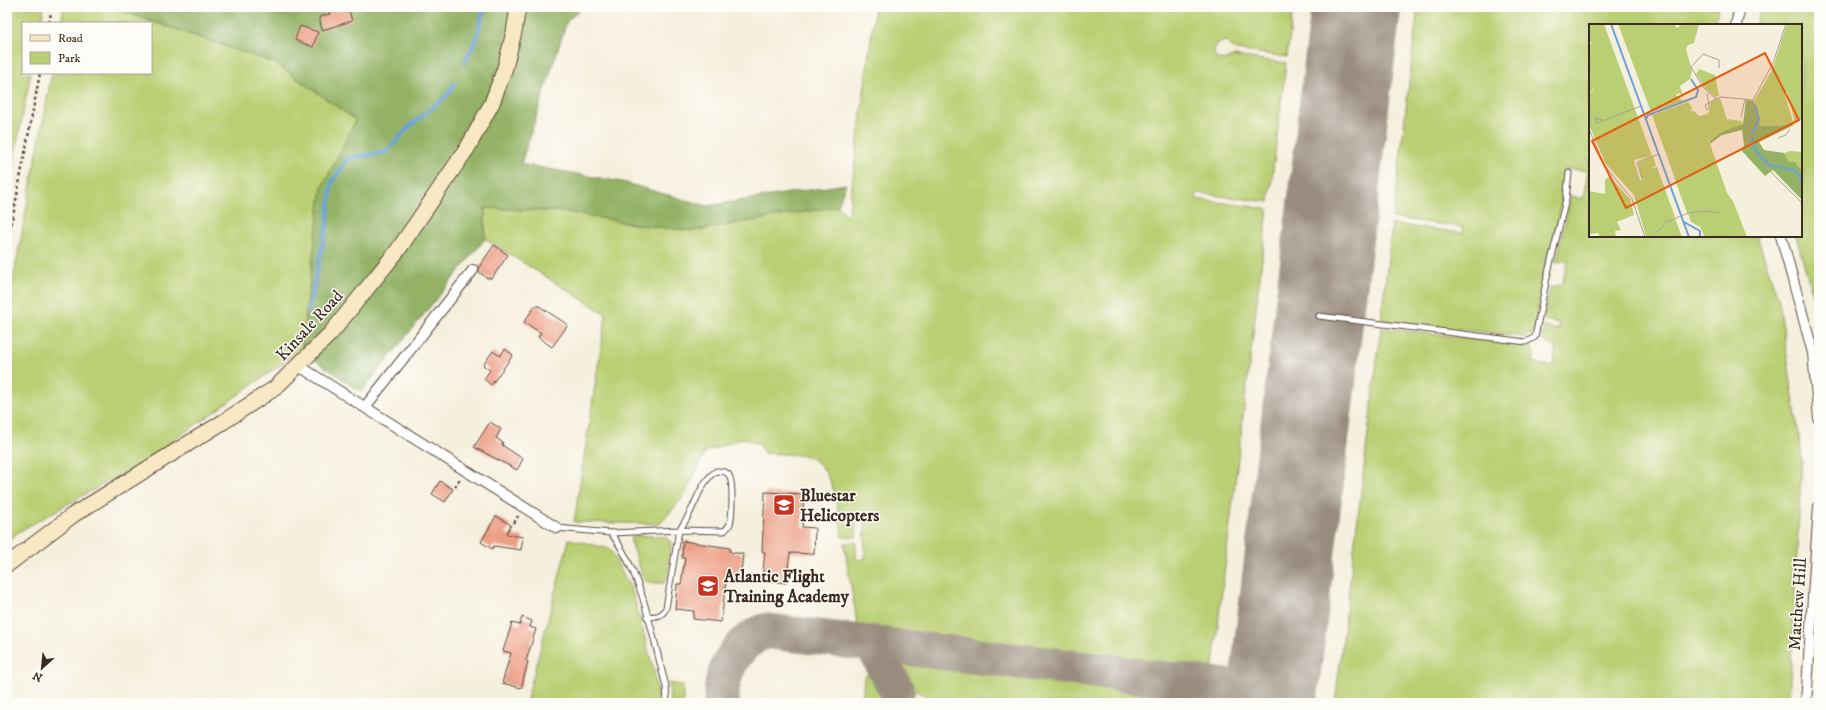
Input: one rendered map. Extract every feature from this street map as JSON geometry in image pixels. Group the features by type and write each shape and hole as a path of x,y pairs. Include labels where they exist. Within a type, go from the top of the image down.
{"main road":[{"name":"Kinsale Road","path":"7,565 73,515 275,388 331,333 398,250 468,147 492,103 505,68 514,32 518,7"}],"street":[{"path":"1736,24 1740,7"},
{"path":"1781,237 1813,353 1819,418"},
{"path":"365,407 473,270"},
{"path":"299,366 556,528"},
{"name":"Matthew Hill","path":"1806,703 1819,506"}],"lane":[{"path":"1319,316 1526,342 1535,337 1547,277 1566,199 1569,173"},
{"path":"556,528 611,533 679,530 724,531 730,522 732,481 728,474 716,471 704,483 687,521 679,530 664,613 660,616 647,617"},
{"path":"611,533 626,556 639,587 666,686 667,703"}],"path":[{"path":"49,22 52,7"},
{"path":"7,248 40,74"}],"green space":[{"path":"7,7 44,7 41,22 22,22 22,74 31,74 7,192"},
{"path":"64,7 110,7 275,63 356,120 322,187 301,350 145,461 18,532 7,542 7,301 9,301 52,74 152,74 152,22 61,22"},
{"path":"110,7 583,7 567,21 521,164 622,182 707,206 846,184 838,206 693,231 639,225 568,212 485,208 485,239 361,392 301,350 322,187 356,120 275,63"},
{"path":"875,7 1293,7 1287,57 1236,50 1225,41 1218,43 1214,49 1214,55 1218,59 1226,60 1234,56 1286,63 1269,202 1197,193 1196,199 1268,209 1212,674 858,629 844,543 856,542 856,560 865,559 865,519 856,519 856,537 842,537 834,492 825,471 818,463 805,456 764,453 759,444 743,438 705,452 685,495 660,524 574,522 606,314 485,239 485,208 568,212 639,225 693,231 838,206 848,216"},
{"path":"1418,7 1718,7 1715,24 1589,24 1589,237 1757,237 1779,301 1802,457 1789,703 1335,703 1381,328 1525,345 1530,347 1534,354 1533,363 1553,366 1556,346 1546,344 1542,339 1544,327 1559,330 1559,323 1543,320 1550,288 1562,284 1568,261 1556,262 1571,196 1583,199 1588,171 1566,169 1563,197 1548,263 1545,262 1534,333 1524,337 1381,320 1392,224 1463,233 1463,227 1393,218"},
{"path":"1762,7 1819,7 1819,317 1796,237 1802,237 1802,24 1756,24"},
{"path":"635,535 666,537 671,542 668,577 664,583 650,583 644,580 630,539"},
{"path":"569,539 610,549 632,591 654,671 658,703 526,703"},
{"path":"895,656 1210,697 1209,703 931,703 923,694 912,690 903,689 899,684 887,659"},
{"path":"876,663 891,694 883,703 862,703 864,678"},
{"path":"669,683 683,685 683,703 670,703"}],"building":[{"path":"328,7 348,7 352,21 322,30 319,17 330,14"},
{"path":"300,26 318,32 313,47 295,40"},
{"path":"494,245 508,255 492,278 487,278 479,272 479,267"},
{"path":"535,306 539,306 568,325 552,347 538,337 541,333 524,322"},
{"path":"505,349 513,355 491,385 484,379 490,370 483,365 493,351 500,356"},
{"path":"490,422 501,429 496,438 503,443 502,445 523,459 517,470 474,447"},
{"path":"440,481 453,489 445,502 432,494"},
{"path":"765,492 804,494 802,527 815,528 814,554 790,553 786,583 762,580 765,552 762,551"},
{"path":"496,516 511,525 506,534 523,537 521,550 494,546 492,549 481,542"},
{"path":"683,541 730,548 730,552 743,554 740,583 726,581 721,622 693,619 694,611 675,609 677,584 681,584 685,558 682,558"},
{"path":"522,617 532,621 530,627 536,629 526,661 528,662 521,688 502,683 511,653 503,651 512,623 520,625"}],"waterway":[{"path":"465,62 477,37 484,7"},
{"path":"308,311 327,226 332,182 349,158 386,152 411,125 448,95 454,84"}],"taxiway":[{"path":"722,703 724,680 732,659 746,642 766,631 1240,688 1253,684 1262,678 1278,659"},
{"path":"872,643 897,691"}],"runway":[{"path":"1272,703 1356,7"}],"place":[{"name":"Bluestar Helicopters","path":"784,505"},
{"name":"Atlantic Flight Training Academy","path":"708,586"}]}
